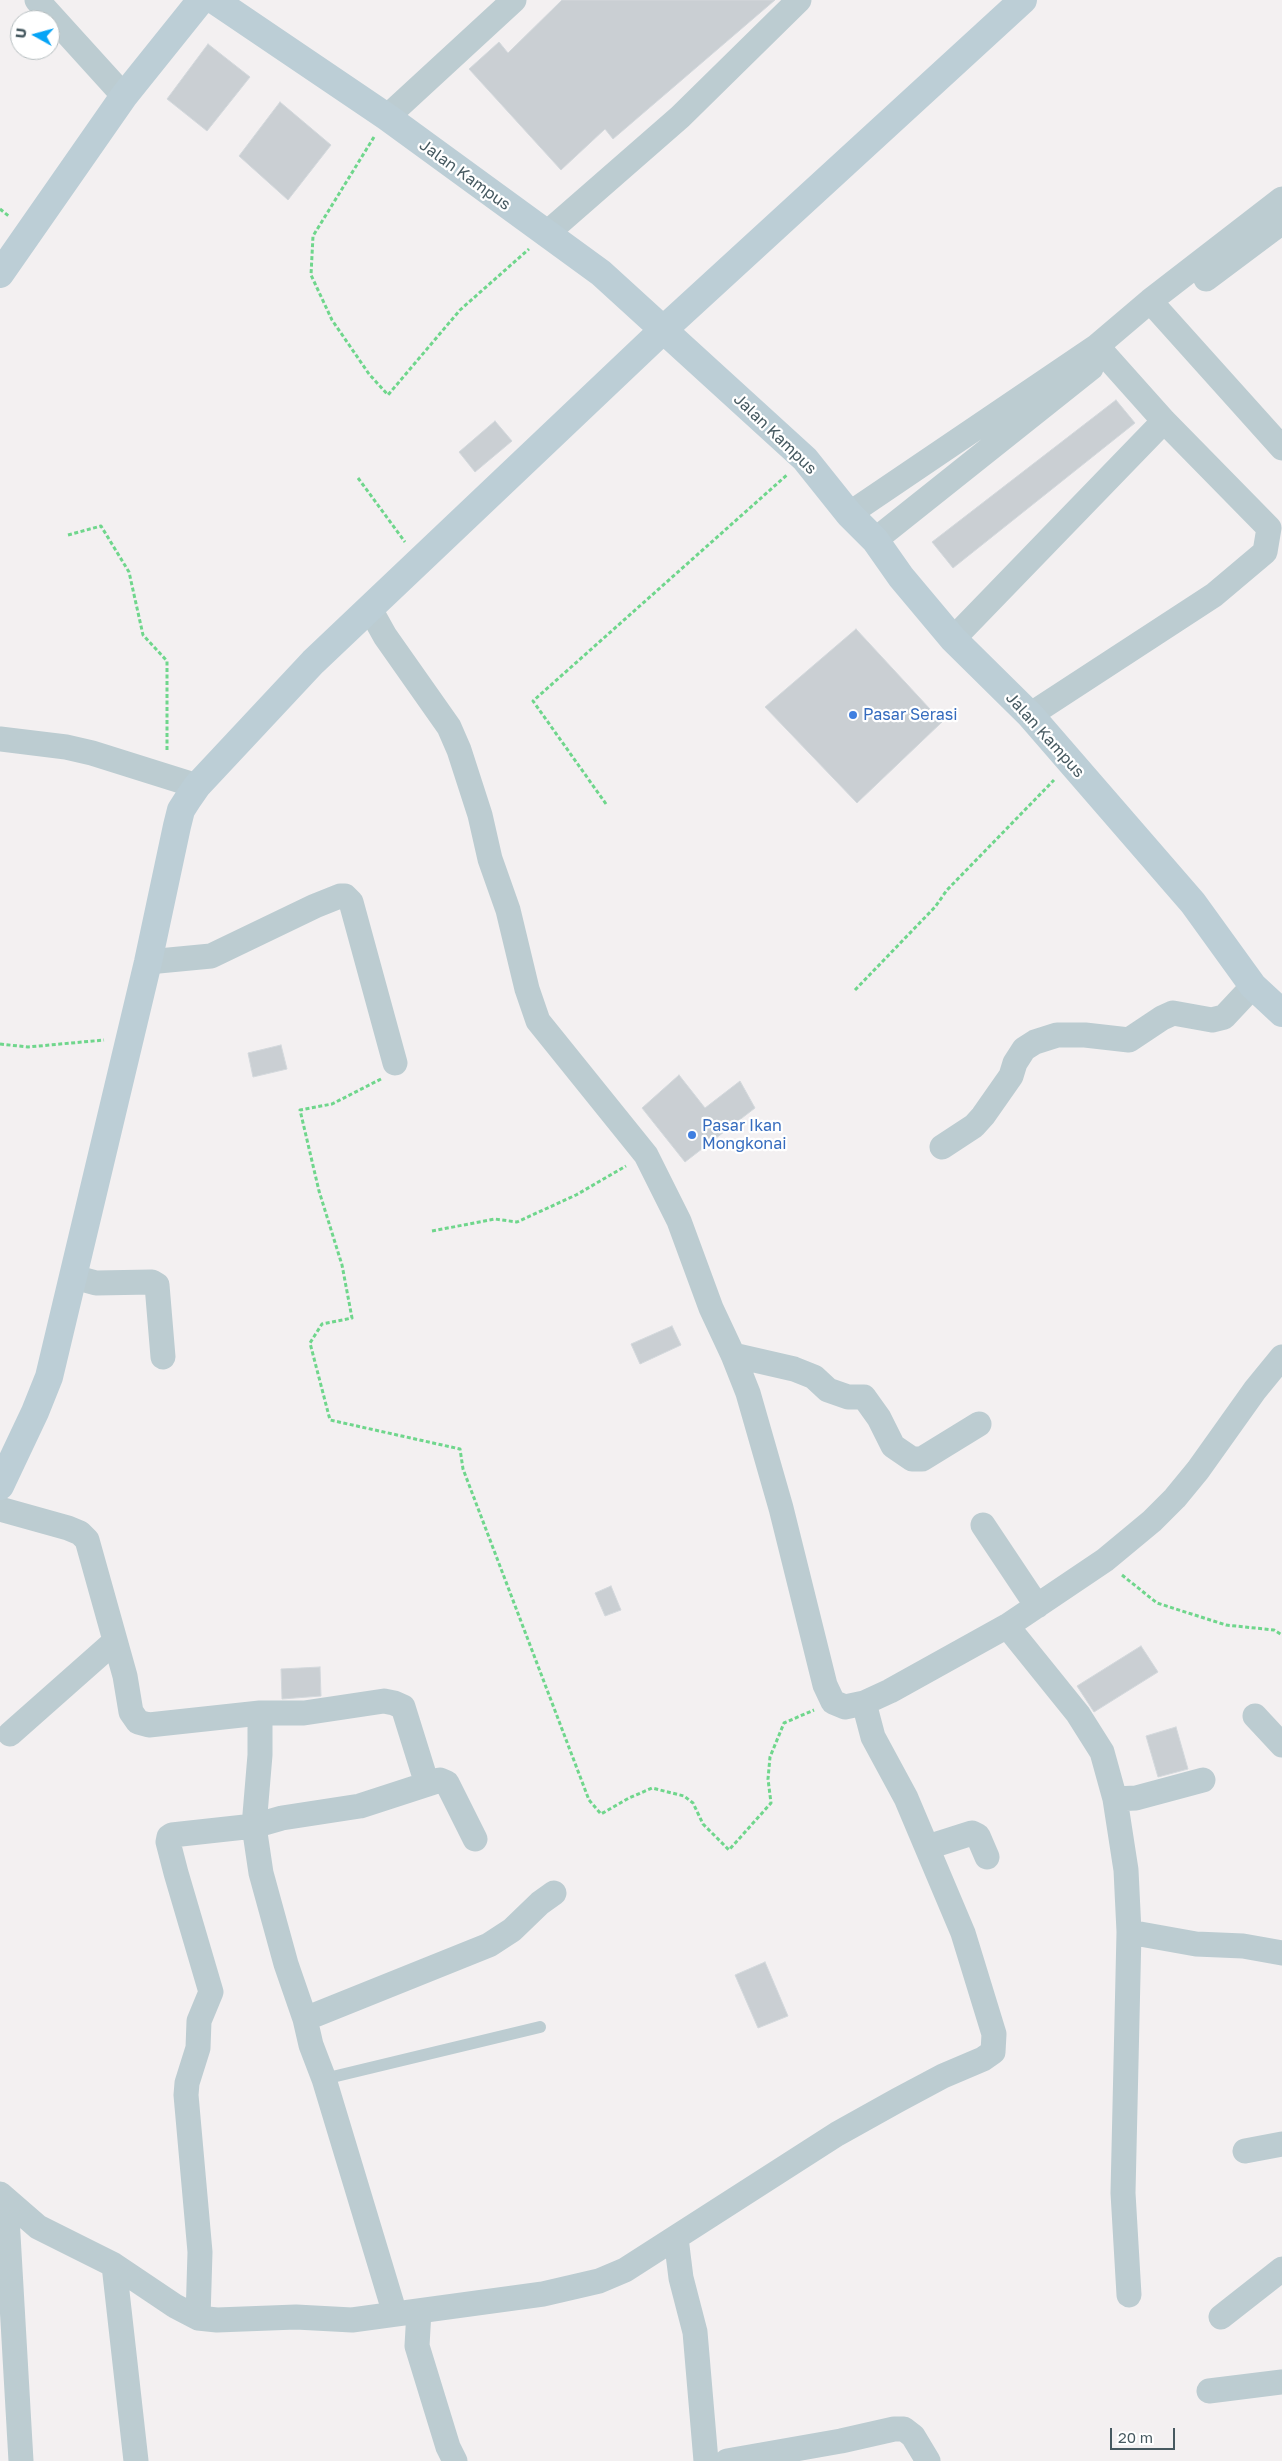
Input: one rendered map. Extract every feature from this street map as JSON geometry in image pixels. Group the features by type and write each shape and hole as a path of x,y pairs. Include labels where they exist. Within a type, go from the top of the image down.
{"street":[{"path":"37,0 124,96"},
{"path":"0,274 124,96 201,0"},
{"name":"Jalan Kampus","path":"214,0 387,117 601,274 805,459 849,514 875,540 901,577 953,639 1030,715 1070,764 1193,903 1253,986 1282,1013"},
{"path":"387,117 514,0"},
{"path":"546,234 680,117 799,0"},
{"path":"0,1486 36,1412 49,1378 128,1038 148,962 181,810 197,786 293,683 370,609 664,330 1023,0"},
{"path":"875,540 1155,308 1282,199"},
{"path":"1155,308 1282,222"},
{"path":"1155,308 1282,448"},
{"path":"1030,715 1214,595 1265,552 1269,528 1164,421 1102,350"},
{"path":"849,514 1102,350"},
{"path":"953,639 1164,421"},
{"path":"370,609 385,636 449,727 459,750 480,815 490,859 508,910 527,989 538,1021 646,1155 679,1220 712,1308 748,1393 781,1508 825,1685 833,1702 845,1707 864,1703 930,1670 1007,1626 1105,1560 1152,1521 1175,1498 1282,1357"},
{"path":"0,739 66,747 197,786"},
{"path":"148,962 211,956 315,906 340,896 345,896 351,902 395,1063"},
{"path":"942,1147 974,1126 983,1116 1011,1076 1015,1063 1024,1049 1035,1042 1056,1035 1085,1035 1129,1040 1173,1013 1212,1020 1224,1017 1253,986"},
{"path":"74,1277 96,1283 152,1282 157,1285 163,1357"},
{"path":"733,1355 794,1369 814,1377 828,1390 848,1397 864,1397 893,1446 912,1459 922,1459 979,1424"},
{"path":"0,1510 68,1528 87,1540 125,1676 131,1712 138,1722 149,1725 260,1713 304,1713 384,1701 394,1703 402,1708 427,1784"},
{"path":"983,1525 1036,1606"},
{"path":"1007,1626 1078,1714 1102,1752 1115,1799 1126,1870 1129,1932 1124,2193 1129,2295"},
{"path":"10,1734 114,1642"},
{"path":"3,2197 38,2227 114,2265 175,2306 198,2318 216,2320 296,2318 352,2320 543,2294 599,2281 625,2270 717,2210 898,2100 943,2076 983,2059 993,2052 994,2034 963,1933 906,1798 873,1737 864,1703"},
{"path":"260,1713 258,1784 254,1826 261,1873 311,2045 407,2313 448,2446 455,2461"},
{"path":"1255,1716 1282,1745"},
{"path":"198,2318 200,2252 186,2095 187,2084 198,2048 199,2021 212,1992 168,1842 172,1834 254,1826 282,1818 360,1806 440,1780 447,1783 475,1839"},
{"path":"1115,1799 1136,1798 1203,1780"},
{"path":"928,1847 972,1833 978,1836 987,1858"},
{"path":"305,2019 489,1945 512,1930 540,1902 554,1893"},
{"path":"1129,1932 1196,1944 1243,1946 1282,1953"},
{"path":"1244,2151 1282,2144"},
{"path":"3,2197 7,2324 21,2461"},
{"path":"676,2238 681,2278 695,2332 706,2461"},
{"path":"114,2265 136,2461"},
{"path":"1221,2316 1282,2269"},
{"path":"1208,2391 1282,2382"},
{"path":"727,2461 841,2441 894,2429 904,2429 913,2436 928,2461"}],"lane":[{"path":"324,2078 540,2027"}],"path":[{"path":"387,117 313,236 311,275 332,320 370,374 388,395 460,310 546,234"},
{"path":"606,804 533,701 805,459"},
{"path":"358,478 420,562"},
{"path":"68,535 102,526 129,572 143,635 166,661 167,777"},
{"path":"855,990 935,907 947,890 1070,764"},
{"path":"0,1044 28,1047 128,1038"},
{"path":"395,1063 394,1069 387,1075 332,1104 300,1110 319,1191 342,1265 352,1318 322,1324 310,1343 330,1420 460,1449 463,1469 589,1800 601,1814 628,1798 652,1788 684,1796 693,1803 704,1824 730,1850 771,1803 768,1779 770,1757 784,1723 833,1702"},
{"path":"432,1231 495,1219 517,1222 576,1195 646,1155"},
{"path":"1105,1560 1157,1603 1226,1624 1274,1630 1282,1634"}],"building":[{"path":"562,0 775,0 613,139 605,129 561,170 469,69 499,42 508,53"},
{"path":"208,44 250,77 207,131 167,99"},
{"path":"280,102 331,145 288,200 239,156"},
{"path":"1116,400 1135,423 953,568 932,542"},
{"path":"495,421 512,441 475,472 459,452"},
{"name":"Pasar Serasi","path":"856,629 942,722 857,803 765,707"},
{"path":"281,1045 287,1069 253,1077 248,1053"},
{"name":"Pasar Ikan Mongkonai","path":"679,1075 705,1108 740,1081 755,1108 685,1162 642,1108"},
{"path":"672,1326 681,1345 640,1364 631,1344"},
{"path":"611,1586 621,1610 605,1616 595,1593"},
{"path":"1141,1646 1158,1672 1094,1712 1077,1686"},
{"path":"320,1667 321,1696 282,1699 281,1669"},
{"path":"1176,1727 1188,1769 1158,1777 1146,1736"},
{"path":"765,1962 788,2016 758,2028 735,1975"}],"place":[{"name":"Pasar Serasi","path":"853,715"},
{"name":"Pasar Ikan Mongkonai","path":"692,1135"}]}
